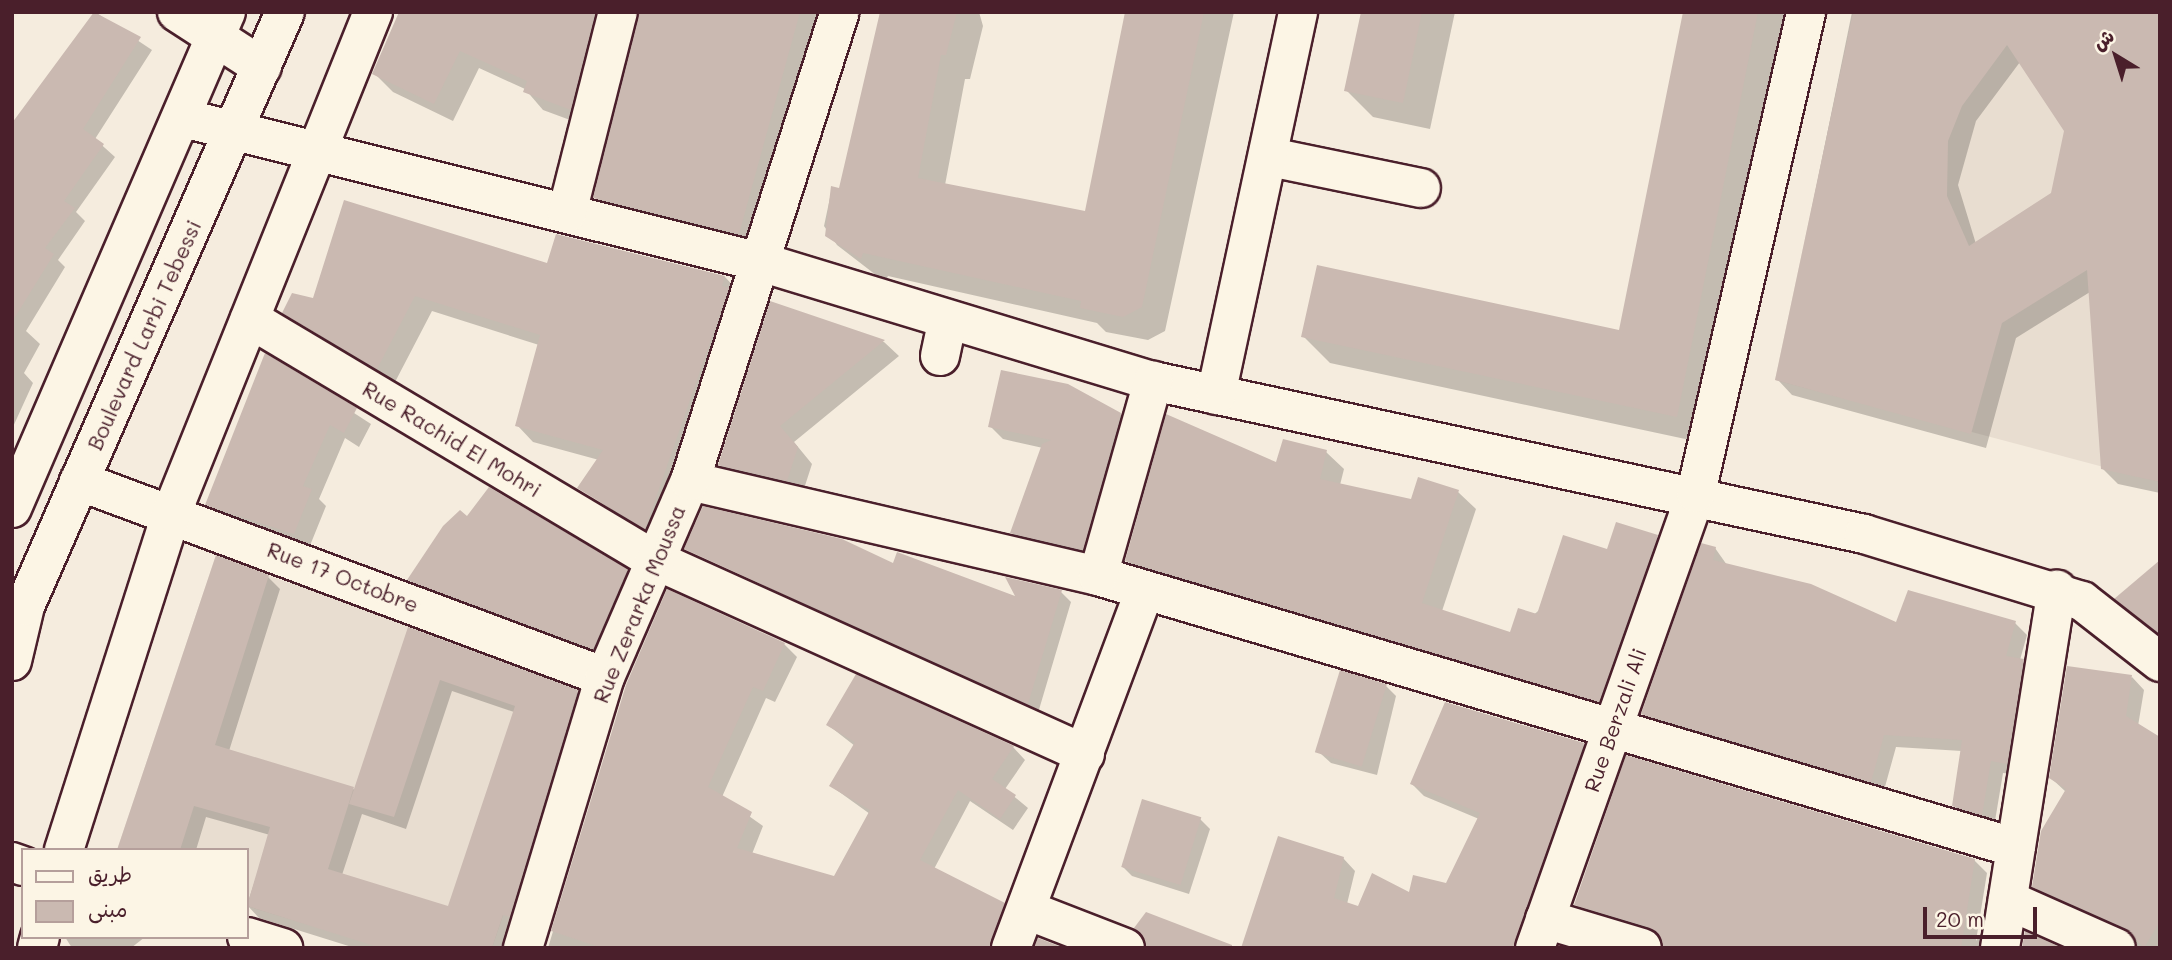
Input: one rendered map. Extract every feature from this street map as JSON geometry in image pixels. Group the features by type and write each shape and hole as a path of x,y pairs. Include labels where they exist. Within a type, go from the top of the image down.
{"street":[{"path":"177,12 221,25 262,67"},
{"name":"Boulevard Larbi Tebessi","path":"12,661 25,606 285,12"},
{"path":"65,848 172,512 315,150 373,12"},
{"path":"567,214 618,12"},
{"name":"Rue Zerarka Moussa","path":"532,945 606,677 653,559 690,481 764,263 840,12"},
{"path":"1216,395 1270,157 1298,12"},
{"name":"Rue Berzali Ali","path":"1540,933 1696,493 1806,12"},
{"path":"12,508 221,25"},
{"path":"183,118 764,263 943,339 1696,493 2057,590 2082,601 2160,663"},
{"path":"1270,157 1421,188"},
{"name":"Rue Rachid El Mohri","path":"250,318 653,559 1085,754"},
{"path":"1098,576 1153,381"},
{"name":"Rue 17 Octobre","path":"79,481 172,512 606,677"},
{"path":"690,481 1098,576 1611,732 2016,848"},
{"path":"2000,948 2057,590"},
{"path":"1011,948 1144,592"},
{"path":"2008,900 2116,948"},
{"path":"1027,910 1125,948"},
{"path":"1540,933 1642,948"},
{"path":"248,937 283,948"}],"shaded area":[{"path":"1853,12 2160,12 2160,482 1775,380"},
{"path":"215,558 582,680 492,948 309,925 248,906 248,848 118,848"}],"building":[{"path":"94,12 141,37 83,129 104,144 64,201 75,208 45,248 54,254 12,322 12,123"},
{"path":"399,12 595,12 571,110 523,92 527,81 460,51 434,104 372,74"},
{"path":"639,12 800,12 739,234 593,198"},
{"path":"880,12 957,12 946,55 941,55 918,178 1085,211 1125,12 1204,12 1142,307 1123,317 1080,308 1081,301 863,253 861,259 825,236 831,186 839,188"},
{"path":"1361,12 1422,12 1403,103 1344,91"},
{"path":"1683,12 1758,12 1677,417 1301,337 1317,265 1619,330"},
{"path":"1853,12 2160,12 2160,482 2101,469 2087,270 2002,323 1971,434 1775,380","holes":["2007,45 2064,131 2051,193 1969,246 1947,196 1948,141 1962,106"]},
{"path":"344,200 547,263 556,234 725,276 722,286 729,288 645,529 577,488 603,450 515,426 540,335 415,296 377,369 282,313 292,293 313,298"},
{"path":"770,301 885,340 780,426 798,447 787,481 718,465"},
{"path":"265,353 357,408 344,433 330,425 303,486 312,489 294,534 205,505"},
{"path":"1001,370 1068,384 1121,413 1083,550 1010,533 1042,444 1051,440 988,427"},
{"path":"1166,414 1276,462 1283,439 1327,450 1320,479 1411,499 1418,477 1459,490 1422,603 1510,632 1518,608 1537,614 1563,535 1607,549 1616,522 1658,535 1599,702 1125,561"},
{"path":"489,487 628,569 593,649 407,580 443,526 460,510 467,516"},
{"path":"703,506 842,539 893,563 897,552 1015,596 1005,577 1062,590 1028,704 684,549"},
{"path":"1701,543 1716,547 1713,560 1811,584 1896,622 1908,590 2016,621 2006,656 2024,659 2007,764 1991,761 1982,815 1952,806 1962,740 1884,735 1871,782 1641,714"},
{"path":"216,555 269,575 215,745 354,787 328,869 448,906 515,706 440,680 394,817 349,804 408,627 578,690 510,917 503,915 492,948 381,948 248,906 270,827 194,806 181,848 118,848"},
{"path":"2160,560 2160,634 2114,599"},
{"path":"667,589 785,643 763,691 753,687 708,787 752,812 737,848 834,876 870,810 829,786 855,742 826,725 856,674 1014,746 992,779 1016,795 1000,819 958,790 920,860 1005,903 990,948 602,948 551,931 626,685"},
{"path":"2067,666 2132,675 2126,716 2160,737 2160,921 2144,948 2125,928 2032,887 2041,831 2066,789 2049,778"},
{"path":"1340,670 1387,684 1362,767 1315,752"},
{"path":"1445,702 1584,743 1514,948 1241,948 1278,836 1344,857 1334,898 1358,906 1372,873 1409,892 1413,875 1446,883 1480,813 1410,784"},
{"path":"1626,755 1975,859 1961,948 1663,948 1649,927 1574,905"},
{"path":"1142,799 1201,817 1181,885 1121,867"},
{"path":"1146,912 1232,945 1232,948 1146,948 1134,928"},
{"path":"2025,931 2062,948 2022,948"},
{"path":"1038,938 1064,948 1034,948"}]}
